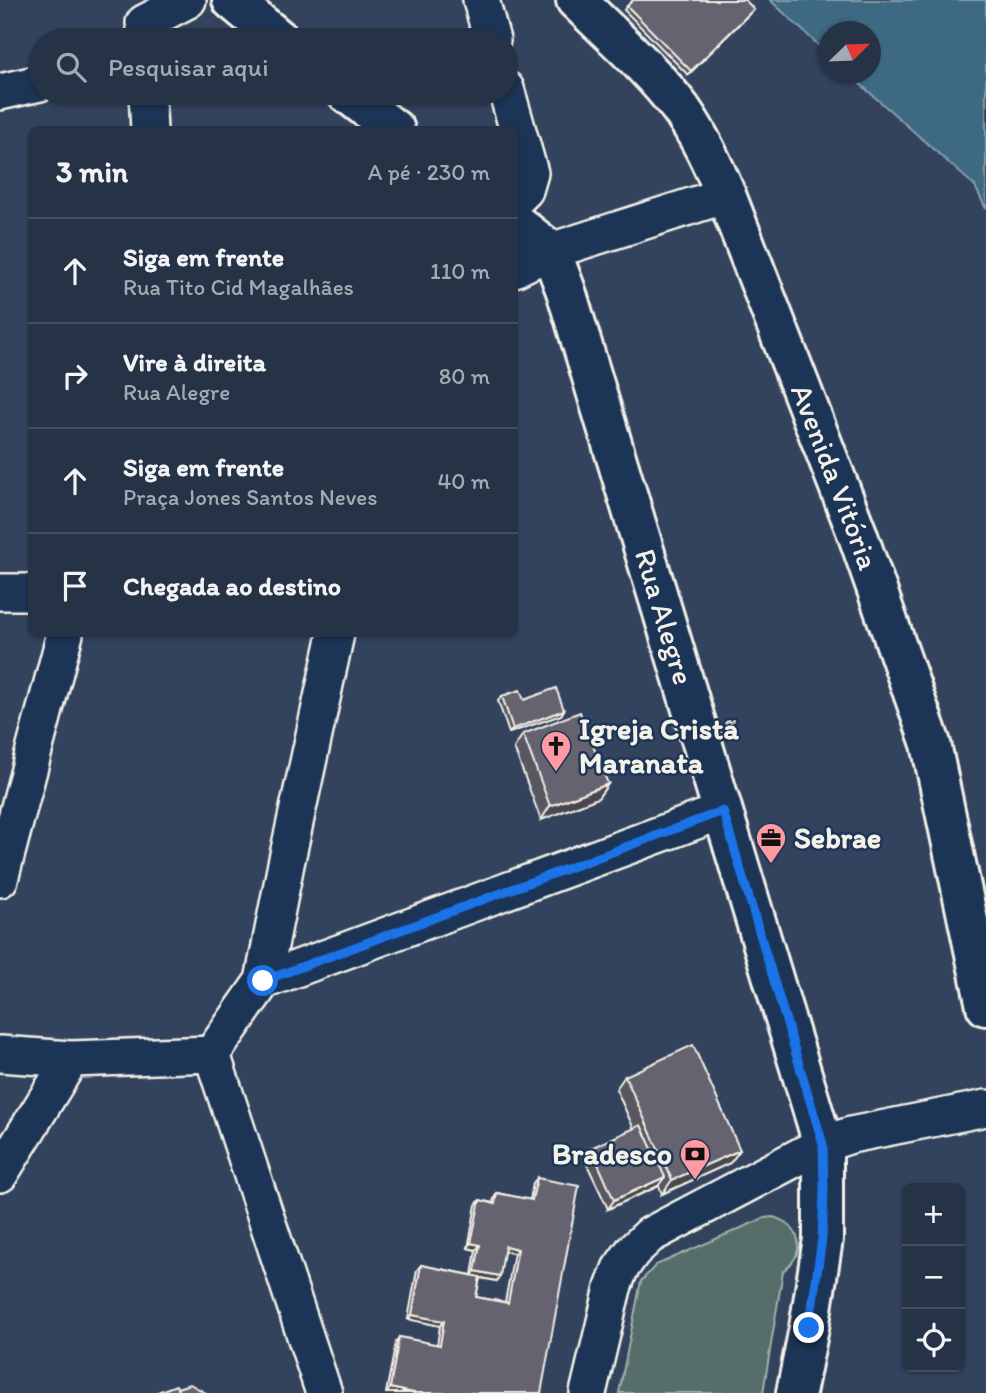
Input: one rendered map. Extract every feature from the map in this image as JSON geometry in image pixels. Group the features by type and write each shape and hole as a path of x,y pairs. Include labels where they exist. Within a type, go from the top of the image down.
{"main road":[{"path":"232,0 266,28"},
{"name":"Avenida Vitória","path":"576,0 653,75 680,109 702,143 726,195 857,533 931,744 986,1006"},
{"path":"363,105 390,126"},
{"path":"518,225 551,251"},
{"name":"Rua Alegre","path":"551,251 566,291 823,1144 822,1239 796,1393"}],"street":[{"path":"144,21 188,0"},
{"path":"481,0 489,28"},
{"path":"0,92 28,86"},
{"path":"148,105 149,126"},
{"path":"511,105 517,126"},
{"path":"518,131 530,173 525,190 518,197"},
{"path":"518,267 551,251 726,195"},
{"path":"0,592 28,592"},
{"path":"0,879 64,637"},
{"path":"212,1054 263,981 335,637"},
{"path":"263,981 723,811"},
{"path":"0,1054 71,1059 212,1054"},
{"path":"212,1054 324,1393"},
{"path":"0,1174 71,1059"},
{"path":"588,1393 620,1269 633,1251 650,1235 823,1144 850,1135 986,1108"}],"green space":[{"path":"773,1217 790,1226 798,1240 798,1248 791,1264 783,1271 763,1393 619,1393 641,1281 656,1265 764,1218"}],"water":[{"path":"770,0 986,0 986,209 975,186 860,84 881,84 881,21 818,21 818,45"}],"building":[{"path":"633,0 745,0 754,9 691,71 627,6"},
{"path":"556,688 564,710 513,729 502,696 520,690 524,700"},
{"name":"Igreja Cristã Maranata","path":"580,712 608,784 550,806 523,734"},
{"path":"693,1045 740,1150 672,1180 625,1076"},
{"path":"641,1125 665,1177 614,1200 591,1148"},
{"path":"537,1178 579,1186 541,1393 414,1393 390,1388 399,1337 440,1345 444,1321 412,1315 421,1265 480,1277 476,1297 508,1303 518,1249 505,1246 500,1276 475,1271 480,1245 471,1243 480,1200 495,1204 497,1193 532,1200"},
{"path":"190,1384 206,1393 179,1393 177,1388"},
{"path":"176,1385 179,1393 155,1393"}],"place":[{"name":"Igreja Cristã Maranata","path":"556,773"},
{"name":"Sebrae","path":"771,865"},
{"name":"Bradesco","path":"695,1181"}],"route":[{"path":"263,981 723,811 823,1144 822,1239 809,1328"}]}
